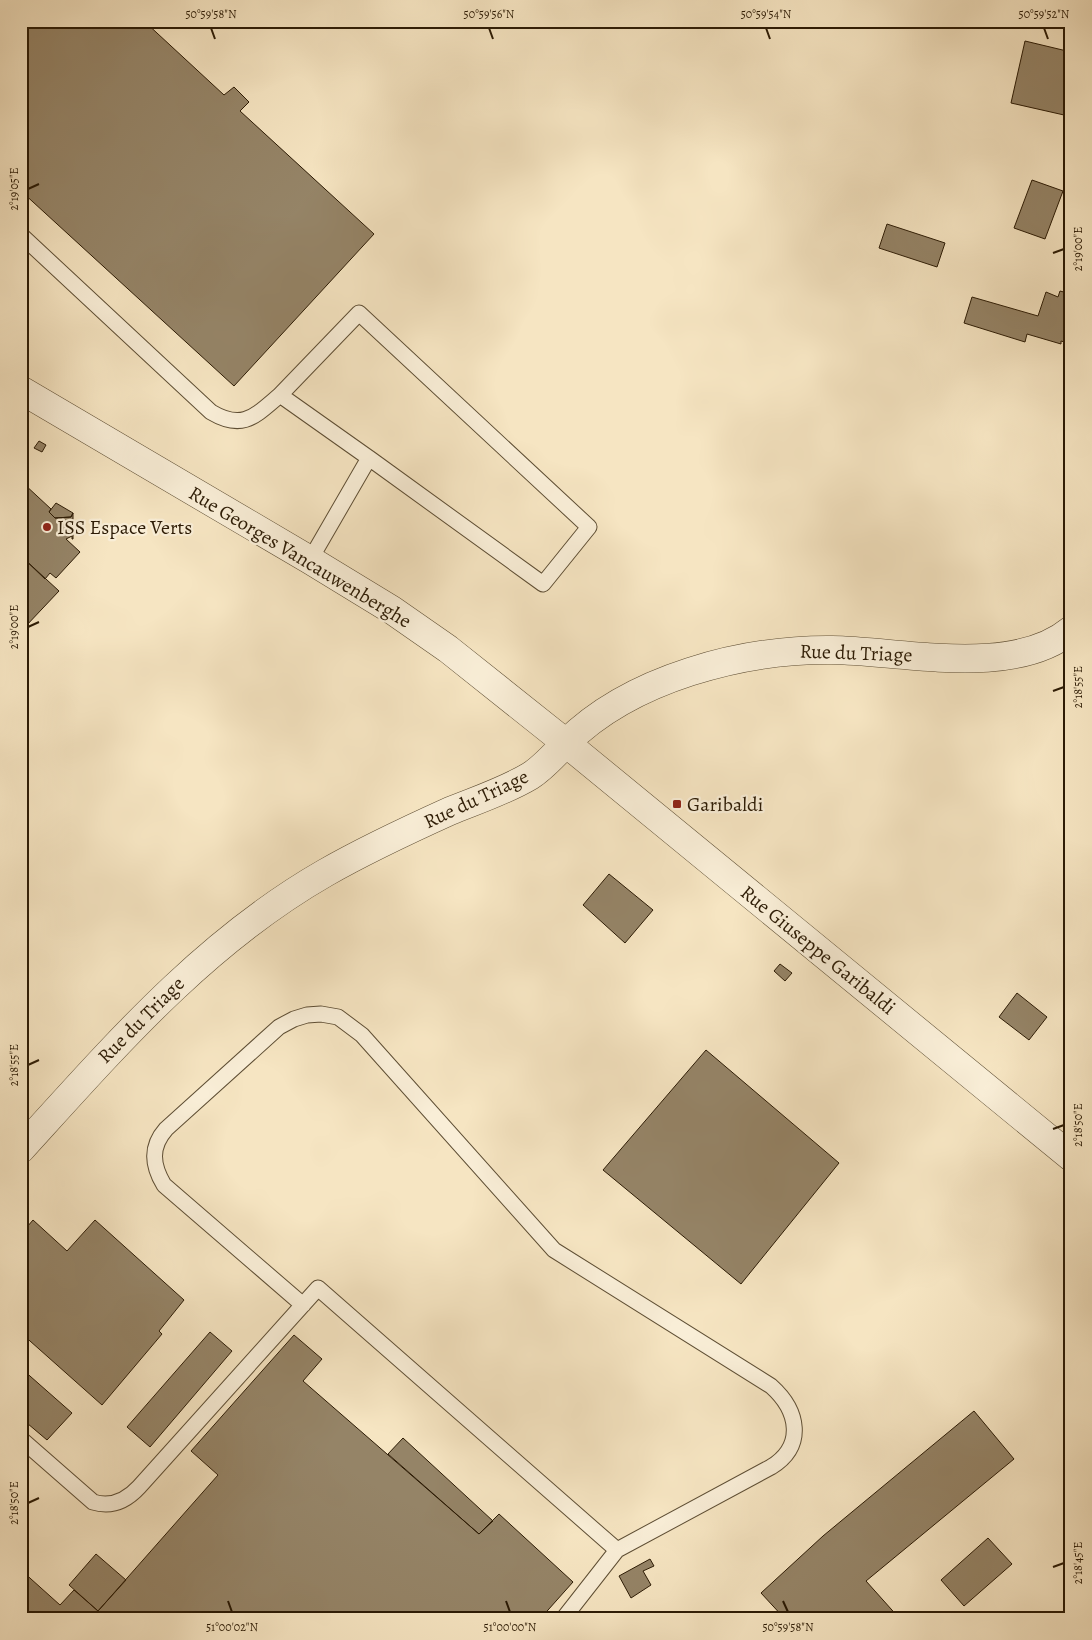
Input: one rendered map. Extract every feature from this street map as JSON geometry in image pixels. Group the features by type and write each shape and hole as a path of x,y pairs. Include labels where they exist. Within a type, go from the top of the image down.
{"street":[{"name":"Rue Georges Vancauwenberghe","path":"21,390 392,610 448,649 566,743"},
{"name":"Rue du Triage","path":"21,1150 89,1072 146,1012 212,952 256,918 300,888 350,859 399,834 532,775 592,721 644,691 704,668 750,656 795,650 832,650 999,658 1035,650 1051,644 1071,630"},
{"name":"Rue Giuseppe Garibaldi","path":"566,743 1071,1157"}],"lane":[{"path":"21,235 211,412 233,422 244,421 255,416 280,395 359,313 589,527 543,584 280,395"},
{"path":"310,560 369,458"},
{"path":"303,1305 164,1185 154,1160 154,1148 158,1138 166,1129 279,1027 307,1014 321,1014 338,1017 362,1035 554,1250 771,1386 782,1396 789,1407 794,1432 794,1443 782,1460 617,1550 563,1619"},
{"path":"21,1439 93,1502 106,1504 121,1501 140,1487 318,1288 617,1550"}],"building":[{"path":"21,21 144,21 224,95 234,87 249,102 240,111 374,234 234,386 21,191"},
{"path":"1025,41 1071,52 1071,87 1064,115 1011,103"},
{"path":"1032,180 1063,191 1045,239 1014,228"},
{"path":"887,224 945,243 937,267 879,248"},
{"path":"1060,291 1071,294 1071,344 1061,341 1061,344 1027,334 1025,342 964,323 972,297 1038,316 1046,292 1058,297"},
{"path":"39,441 46,445 42,452 34,448"},
{"name":"ISS Espace Verts","path":"23,483 51,509 49,512 55,518 71,517 73,513 73,539 72,536 66,539 80,552 56,578 50,573 45,579 21,556"},
{"path":"56,503 73,513 71,517 55,518 49,512"},
{"path":"21,556 59,591 25,627 21,623"},
{"path":"609,874 653,910 625,943 583,905"},
{"path":"780,964 792,973 785,981 774,971"},
{"path":"1017,993 1047,1017 1029,1040 999,1017"},
{"path":"706,1050 839,1163 741,1284 603,1170"},
{"path":"33,1220 67,1251 95,1220 184,1300 159,1331 162,1334 102,1405 21,1333 21,1234"},
{"path":"210,1332 232,1351 150,1447 127,1427"},
{"path":"294,1335 322,1359 303,1381 479,1534 499,1514 573,1582 540,1619 21,1619 21,1570 60,1605 74,1590 98,1611 218,1475 191,1451"},
{"path":"22,1369 72,1413 47,1440 21,1418"},
{"path":"974,1411 1014,1459 866,1581 900,1619 785,1619 761,1593 823,1536"},
{"path":"403,1438 493,1521 479,1534 388,1454"},
{"path":"988,1538 1012,1564 964,1606 941,1580"},
{"path":"96,1554 126,1580 98,1611 69,1585"},
{"path":"650,1559 654,1566 643,1571 651,1585 631,1598 619,1576"}],"place":[{"name":"ISS Espace Verts","path":"47,527"},
{"name":"Garibaldi","path":"677,804"}]}
